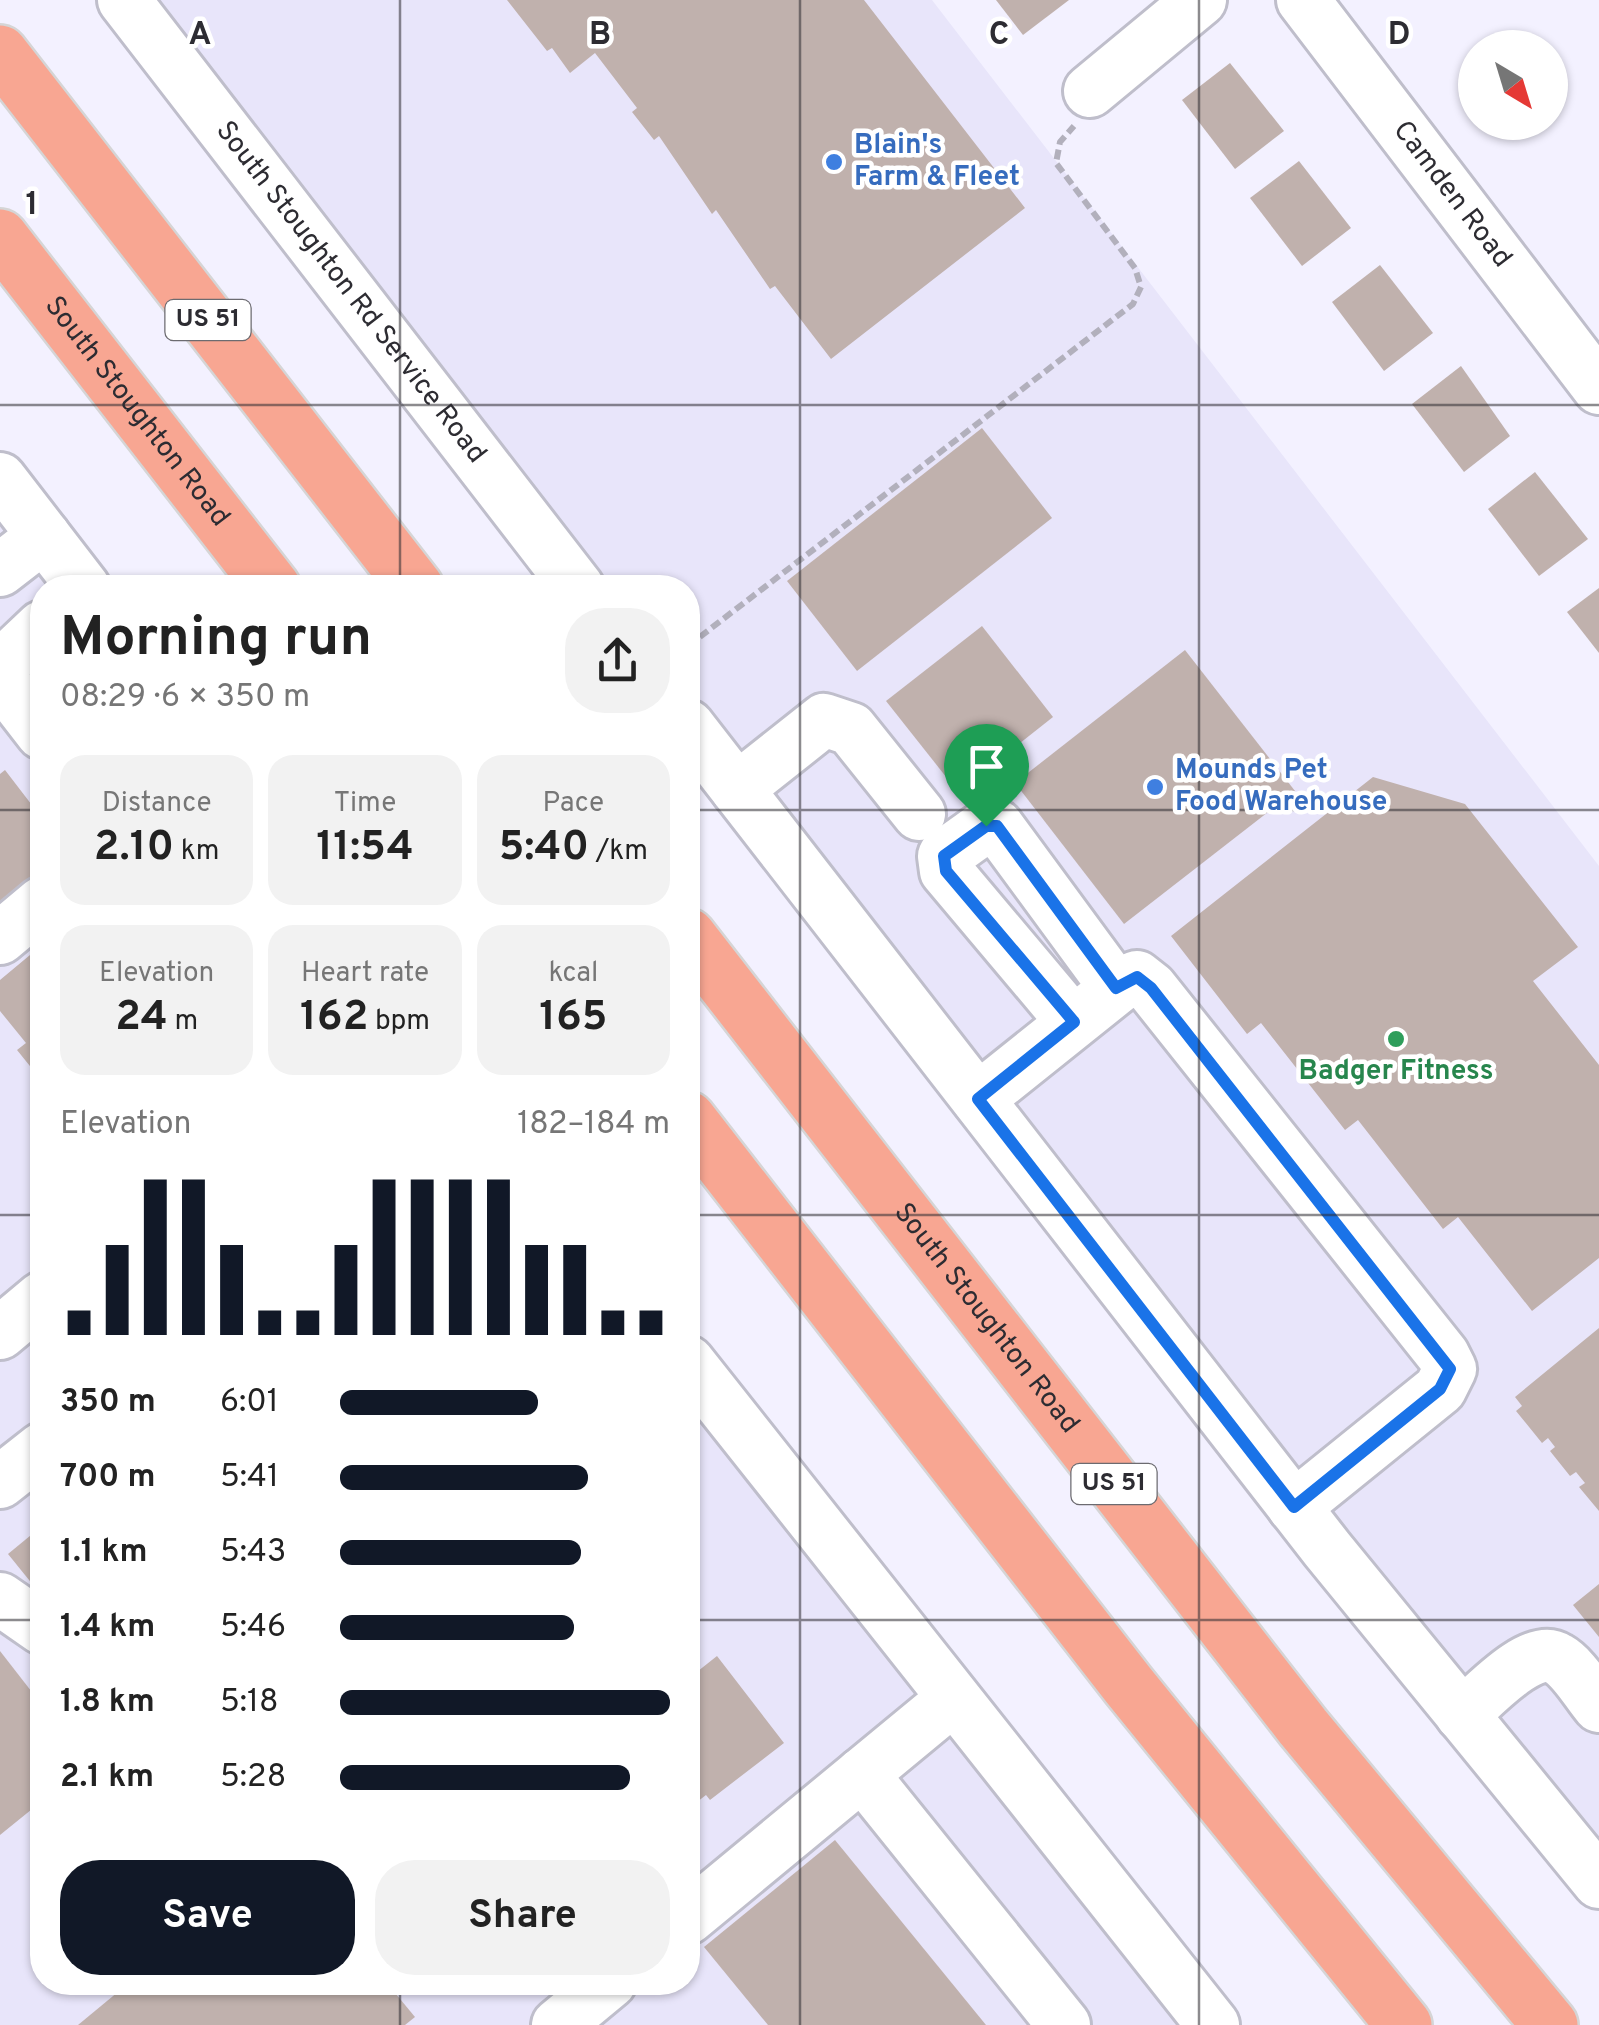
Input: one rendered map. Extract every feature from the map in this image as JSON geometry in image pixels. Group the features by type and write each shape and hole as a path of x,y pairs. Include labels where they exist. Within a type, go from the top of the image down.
{"main road":[{"name":"US 51","path":"0,53 406,575"},
{"name":"South Stoughton Road","path":"0,238 263,575"},
{"name":"South Stoughton Road","path":"700,951 1304,1727 1550,2025"},
{"path":"700,1135 1129,1686 1404,2025"}],"street":[{"name":"South Stoughton Rd Service Road","path":"124,0 568,575"},
{"path":"1090,91 1200,0"},
{"name":"Camden Road","path":"1304,0 1599,388"},
{"path":"0,479 74,575"},
{"path":"0,570 44,536"},
{"path":"0,667 30,638"},
{"path":"0,679 30,718"},
{"path":"737,788 824,720 852,730 919,814"},
{"path":"700,741 1294,1507 1599,1882"},
{"path":"1074,1022 946,871 944,856 986,826 997,826 1116,988"},
{"path":"0,938 30,913"},
{"path":"978,1099 1116,988 1137,977 1151,988 1450,1369 1440,1389 1294,1507"},
{"path":"700,1377 1213,2025"},
{"path":"0,1482 30,1458"},
{"path":"0,1599 30,1620"},
{"path":"1462,1715 1530,1658 1547,1654 1561,1660 1599,1706"},
{"path":"700,1908 953,1699"},
{"path":"862,1774 1064,2025"},
{"path":"558,2025 594,1995"}],"path":[{"path":"700,637 1133,304 1141,287 1135,268 1056,162 1060,142 1089,108 1090,91"}],"shaded area":[{"path":"153,0 932,0 1599,866 1599,1837 1332,1514 700,699 700,575 603,575"},
{"path":"0,479 75,575 30,575 30,1995 700,1995 700,1377 1213,2025 0,2025"}],"building":[{"name":"Blain's Farm & Fleet","path":"507,0 864,0 1025,208 831,359 775,286 770,289 716,210 712,214 659,136 654,140 632,112 637,108 595,53 570,73 552,48 547,51"},
{"path":"996,0 1069,0 1023,35"},
{"path":"1230,63 1284,131 1235,169 1182,100"},
{"path":"1299,161 1351,228 1302,266 1250,198"},
{"path":"1380,265 1433,333 1384,371 1332,302"},
{"path":"1461,366 1510,436 1464,472 1412,404"},
{"path":"982,428 1052,518 857,671 787,581"},
{"path":"1535,472 1588,539 1539,576 1488,509"},
{"path":"1599,588 1599,653 1567,612"},
{"path":"982,626 1053,717 958,792 886,701"},
{"name":"Mounds Pet Food Warehouse","path":"1185,650 1295,791 1124,924 1015,783"},
{"path":"5,770 30,803 30,887 0,911 0,774"},
{"path":"1373,777 1465,804 1578,947 1533,981 1599,1065 1599,1258 1532,1311 1458,1217 1443,1229 1358,1120 1345,1130 1261,1023 1247,1034 1171,936"},
{"path":"30,955 30,1066 17,1050 26,1043 0,1011 0,980"},
{"path":"1599,1328 1599,1511 1579,1487 1585,1483 1576,1472 1570,1476 1550,1451 1555,1447 1548,1438 1542,1443 1516,1411 1522,1406 1515,1397"},
{"path":"30,1536 30,1581 8,1554"},
{"path":"1599,1584 1599,1637 1573,1605"},
{"path":"0,1651 30,1690 30,1811 0,1835"},
{"path":"717,1656 784,1743 710,1800 706,1795 700,1800 700,1669"},
{"path":"835,1840 986,2025 768,2025 704,1947"},
{"path":"114,1995 397,1995 415,2017 405,2025 78,2025"}],"place":[{"name":"Blain's Farm & Fleet","path":"834,162"},
{"name":"Mounds Pet Food Warehouse","path":"1155,787"},
{"name":"Badger Fitness","path":"1396,1039"}],"route":[{"path":"986,826 997,826 1116,988 1137,977 1151,988 1443,1355 1450,1369 1440,1389 1294,1507 978,1099 1074,1022 946,871 944,856 986,826"}]}
